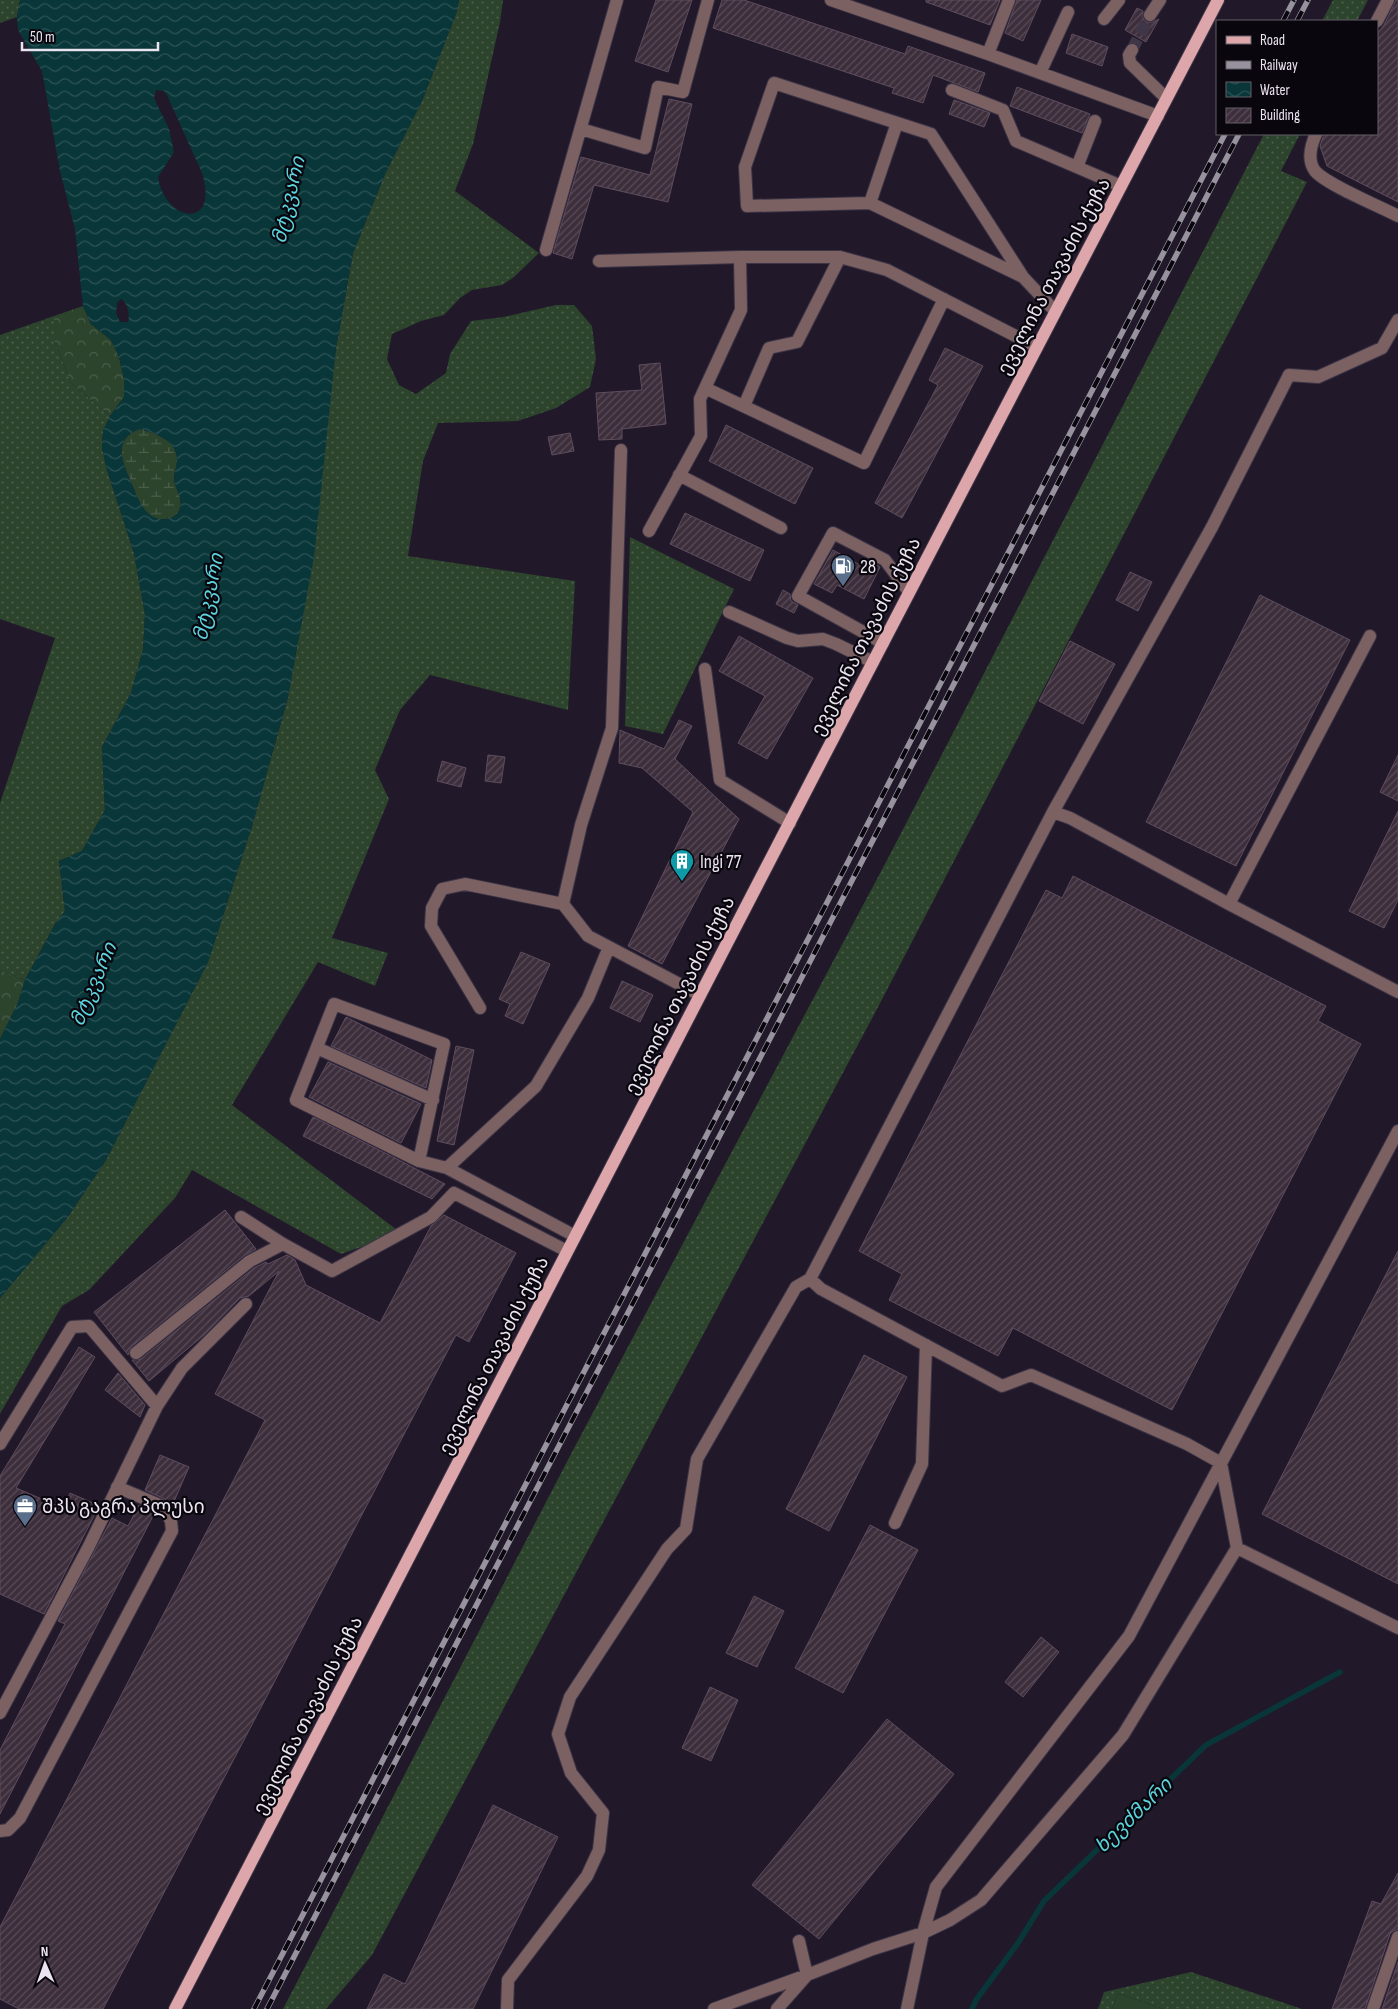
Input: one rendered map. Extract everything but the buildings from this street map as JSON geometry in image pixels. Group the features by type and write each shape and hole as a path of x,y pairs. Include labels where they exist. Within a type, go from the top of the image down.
{"main road":[{"name":"ეველინა თავაძის ქუჩა","path":"176,2009 909,592 1218,0"}],"street":[{"path":"546,250 617,0"},
{"path":"580,129 645,148 658,87 683,92 708,0"},
{"path":"831,0 988,54 1158,116"},
{"path":"988,54 1008,0"},
{"path":"1104,19 1119,0"},
{"path":"1150,15 1160,0"},
{"path":"1378,20 1388,0"},
{"path":"1040,74 1068,12"},
{"path":"1132,50 1129,55 1130,63 1166,98"},
{"path":"1022,277 870,203 747,206 745,167 774,83 931,134 1022,277 1055,311"},
{"path":"952,90 1003,110 1016,141 1121,186"},
{"path":"1077,167 1095,121"},
{"path":"870,203 897,123"},
{"path":"1316,135 1310,147 1314,170 1326,179 1398,216"},
{"path":"649,531 701,436 700,399 741,310 740,257"},
{"path":"599,261 740,257 840,257 887,270 1037,347"},
{"path":"744,406 769,348 797,342 840,257"},
{"path":"705,388 864,463 944,300"},
{"path":"507,2009 508,1980 587,1876 599,1850 603,1812 571,1773 558,1734 570,1697 667,1549 686,1529 697,1459 796,1287 810,1279 1053,812 1212,527 1289,375 1318,377 1382,348 1398,320"},
{"path":"563,904 581,825 612,728 621,450"},
{"path":"679,475 781,528"},
{"path":"883,643 798,596 834,533 885,560 909,592"},
{"path":"729,612 787,638 798,641 823,640 836,644 873,662"},
{"path":"1229,904 1370,636"},
{"path":"705,669 720,780 790,823"},
{"path":"1053,812 1070,818 1398,992"},
{"path":"480,1008 432,926 432,908 442,889 466,884 563,904 588,936 700,995"},
{"path":"447,1168 536,1086 588,998 609,947"},
{"path":"420,1161 444,1044 334,1004 296,1100 420,1161 447,1168 575,1236"},
{"path":"317,1048 433,1100"},
{"path":"907,2009 923,1933 936,1887 1129,1636 1398,1131"},
{"path":"241,1217 283,1244 332,1270 432,1217 454,1193 568,1251"},
{"path":"136,1353 250,1261 283,1244"},
{"path":"810,1279 821,1289 1002,1386 1031,1375 1187,1444 1221,1463"},
{"path":"0,1712 88,1548 157,1406 182,1368 246,1304"},
{"path":"0,1444 72,1327 89,1326 157,1406"},
{"path":"895,1523 922,1464 926,1345"},
{"path":"714,2009 873,1949 923,1933 950,1920 981,1900 1122,1735 1237,1548 1221,1463"},
{"path":"0,1831 8,1830 20,1818 172,1531 171,1521 162,1506 117,1487"},
{"path":"1237,1548 1398,1628"},
{"path":"1373,2009 1398,1937"},
{"path":"799,1941 807,1975"},
{"path":"777,2009 807,1975"}],"green space":[{"path":"0,0 20,0 17,17 0,23"},
{"path":"459,0 503,0 500,22 473,144 455,191 539,253 514,277 502,285 472,290 460,298 444,315 421,321 392,334 387,359 399,385 416,394 446,373 450,354 471,321 504,317 556,305 574,305 592,326 596,359 590,387 556,408 518,421 438,423 423,461 408,556 575,581 568,710 430,675 400,710 375,770 389,799 332,938 388,953 375,986 318,962 232,1105 401,1233 341,1254 192,1170 175,1198 89,1290 62,1306 0,1414 0,1298 67,1218 106,1160 208,962 252,826 288,697 336,348 353,253 385,174 422,101 456,14"},
{"path":"1333,0 1368,0 1358,20 1323,20"},
{"path":"1263,135 1299,135 1281,171 1307,182 877,1009 372,1955 326,2009 283,2009 572,1452 886,862"},
{"path":"83,306 91,324 111,340 119,357 124,379 124,397 110,416 71,383 54,340 54,316"},
{"path":"54,316 54,340 71,383 110,416 103,431 102,448 107,470 134,553 145,614 143,650 131,693 102,747 105,810 82,851 59,861 65,911 55,924 25,980 0,970 0,803 55,638 0,619 0,335"},
{"path":"139,429 158,435 174,448 176,453 177,463 174,479 181,504 176,515 168,519 155,518 145,511 123,463 122,447 124,440"},
{"path":"630,537 734,589 663,734 625,726"},
{"path":"0,970 25,980 18,1003 0,1039"},
{"path":"1191,1972 1302,2009 1163,2009 1118,1993 1112,2009 1098,2009 1104,1992"},
{"path":"1118,1993 1163,2009 1112,2009"}],"water":[{"name":"მტკვარი","path":"20,0 459,0 456,14 422,101 385,174 353,253 336,348 314,557 288,697 252,826 208,962 106,1160 67,1218 0,1298 0,1039 18,1003 25,980 55,924 65,911 59,861 82,851 105,810 102,747 131,693 143,650 145,614 134,553 107,470 102,448 103,431 110,416 124,397 124,379 119,357 111,340 91,324 83,306 75,229 60,171 42,71 18,30 17,17","holes":["156,90 164,91 167,95 202,173 206,191 204,204 198,211 189,214 180,211 170,204 163,192 158,177 174,152 169,129 154,98","121,299 127,306 129,313 128,322 120,322 116,313 117,303","139,429 145,430 158,435 174,448 177,460 174,479 181,504 176,515 168,519 156,518 146,511 138,499 123,463 122,455 124,440"]}],"waterway":[{"name":"ხევძმარი","path":"972,2009 976,2000 1018,1943 1044,1901 1206,1745 1340,1672"}],"tunnel":[{"path":"1132,50 1150,15"}],"railway":[{"path":"1284,20 1294,0"},
{"path":"1298,20 1308,0"},
{"path":"254,2009 1224,135"},
{"path":"267,2009 1238,135"}],"place":[{"name":"28","path":"843,587"},
{"name":"Ingi 77","path":"682,882"},
{"name":"შპს გაგრა პლუსი","path":"25,1527"}]}
